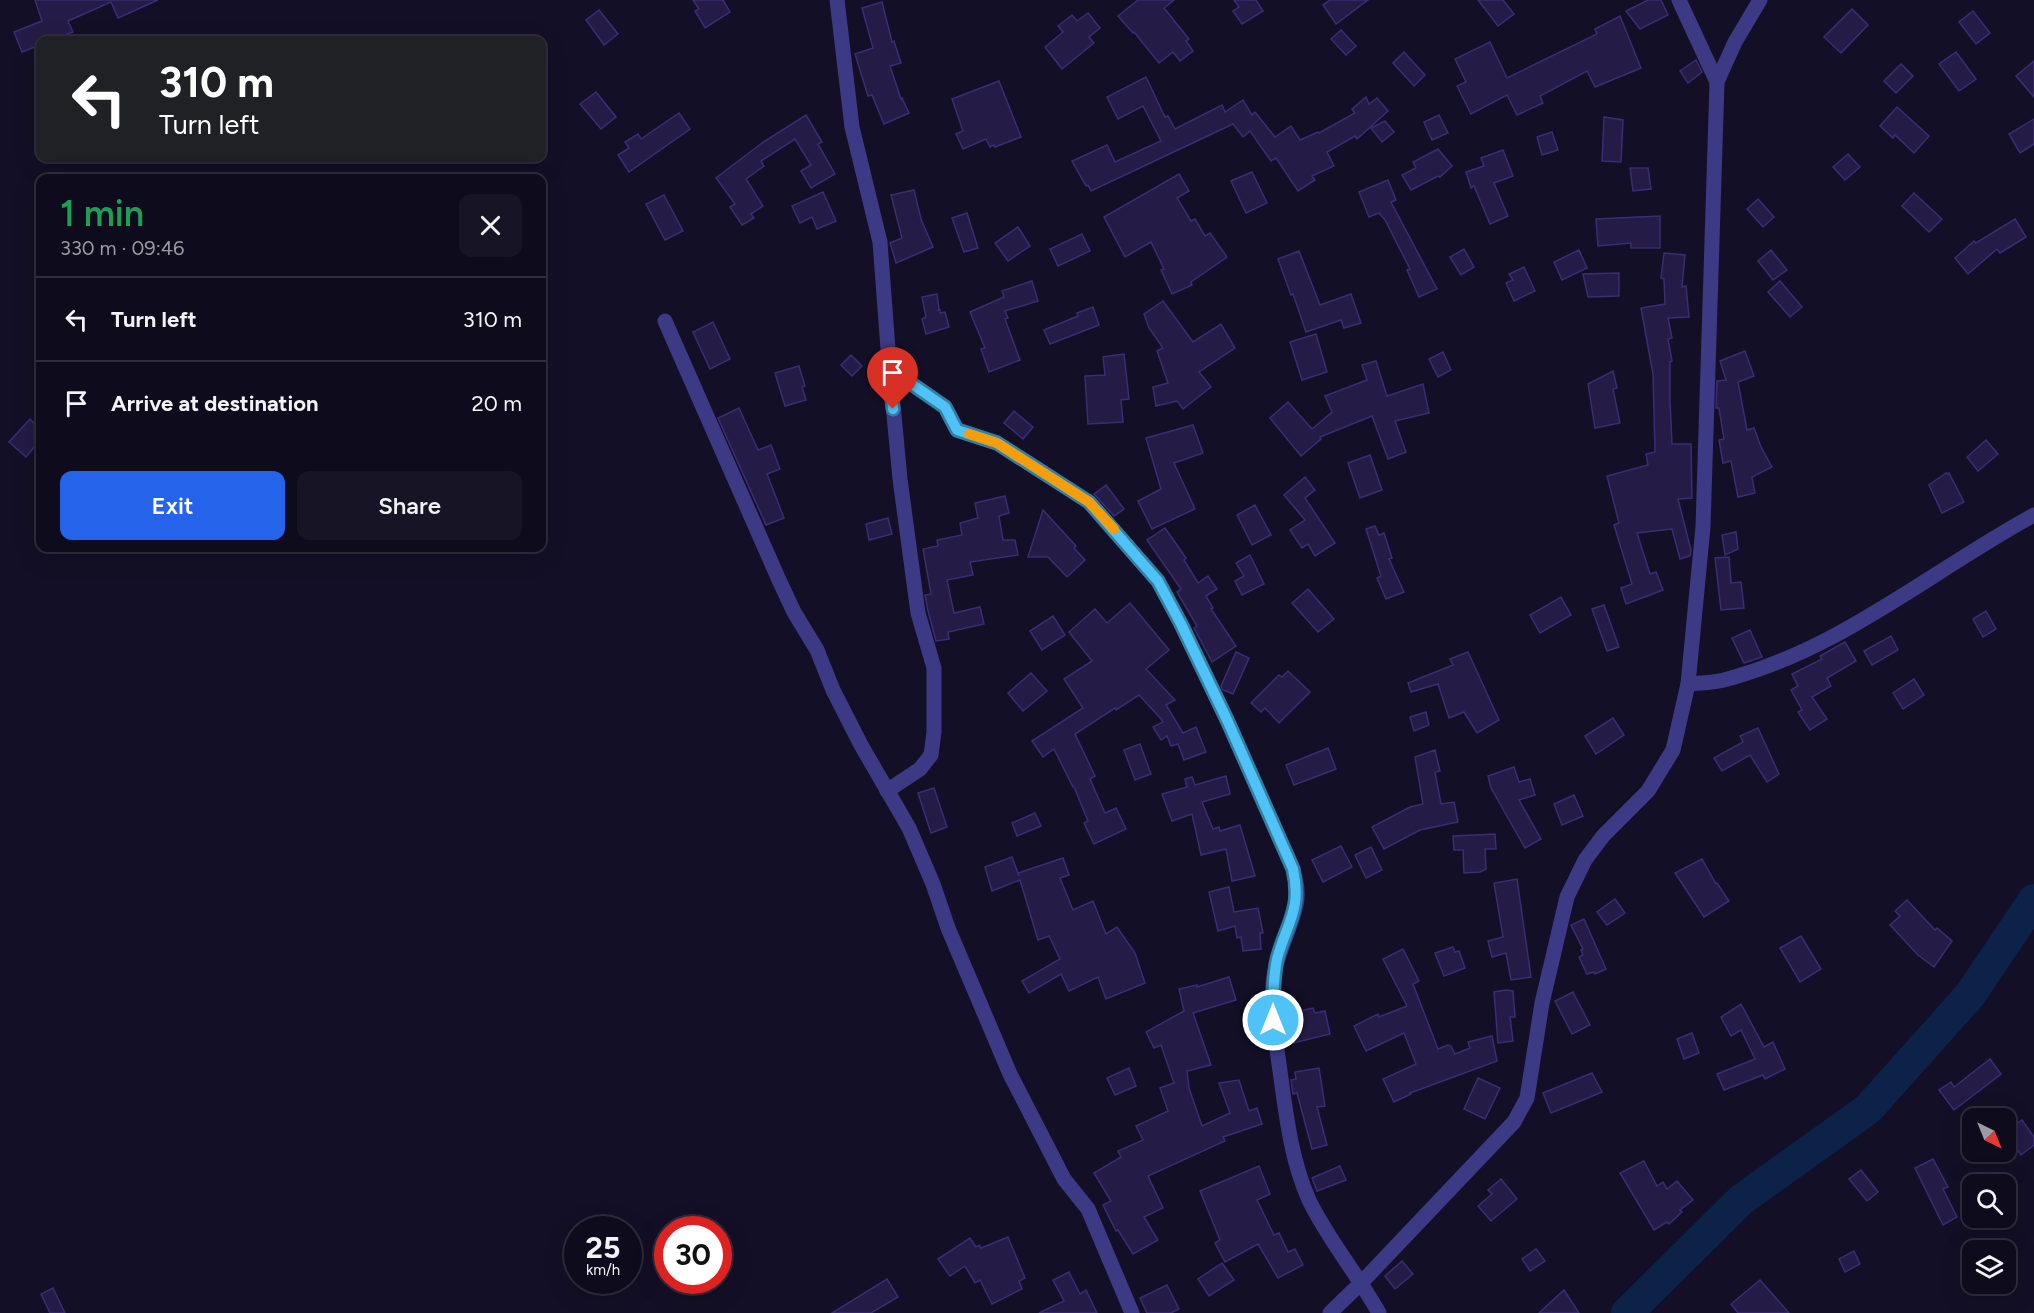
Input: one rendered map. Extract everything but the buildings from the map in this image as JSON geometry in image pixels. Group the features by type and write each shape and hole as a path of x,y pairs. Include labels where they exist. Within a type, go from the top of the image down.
{"street":[{"path":"837,0 852,127 880,242 888,362 900,479 918,613 934,668 934,732 929,759 920,769 887,791"},
{"path":"1679,0 1717,82"},
{"path":"1330,1313 1514,1122 1527,1098 1542,1003 1567,897 1585,860 1603,836 1647,791 1673,750 1688,684 1703,527 1717,82 1735,42 1760,0"},
{"path":"665,321 794,612 817,650 833,690 909,828 924,860 948,928 1010,1074 1064,1179 1088,1209 1132,1313"},
{"path":"888,362 902,371 906,380 945,407 957,430 997,443 1089,502 1158,581 1181,624 1228,722 1293,869 1297,887 1296,904 1278,957 1273,982 1273,1020 1292,1148 1310,1200 1327,1231 1380,1313"},
{"path":"1688,684 1722,680 1776,662 1857,625 1992,538 2034,515"}],"waterway":[{"path":"1627,1313 1741,1200 1868,1109 1970,995 2034,900"}],"slow traffic":[{"path":"969,434 997,443 1089,502 1114,529"}],"route":[{"path":"893,409 888,362 902,371 906,380 945,407 957,430 997,443 1089,502 1158,581 1228,722 1293,869 1297,887 1296,904 1278,957 1273,982 1273,1020"}]}
